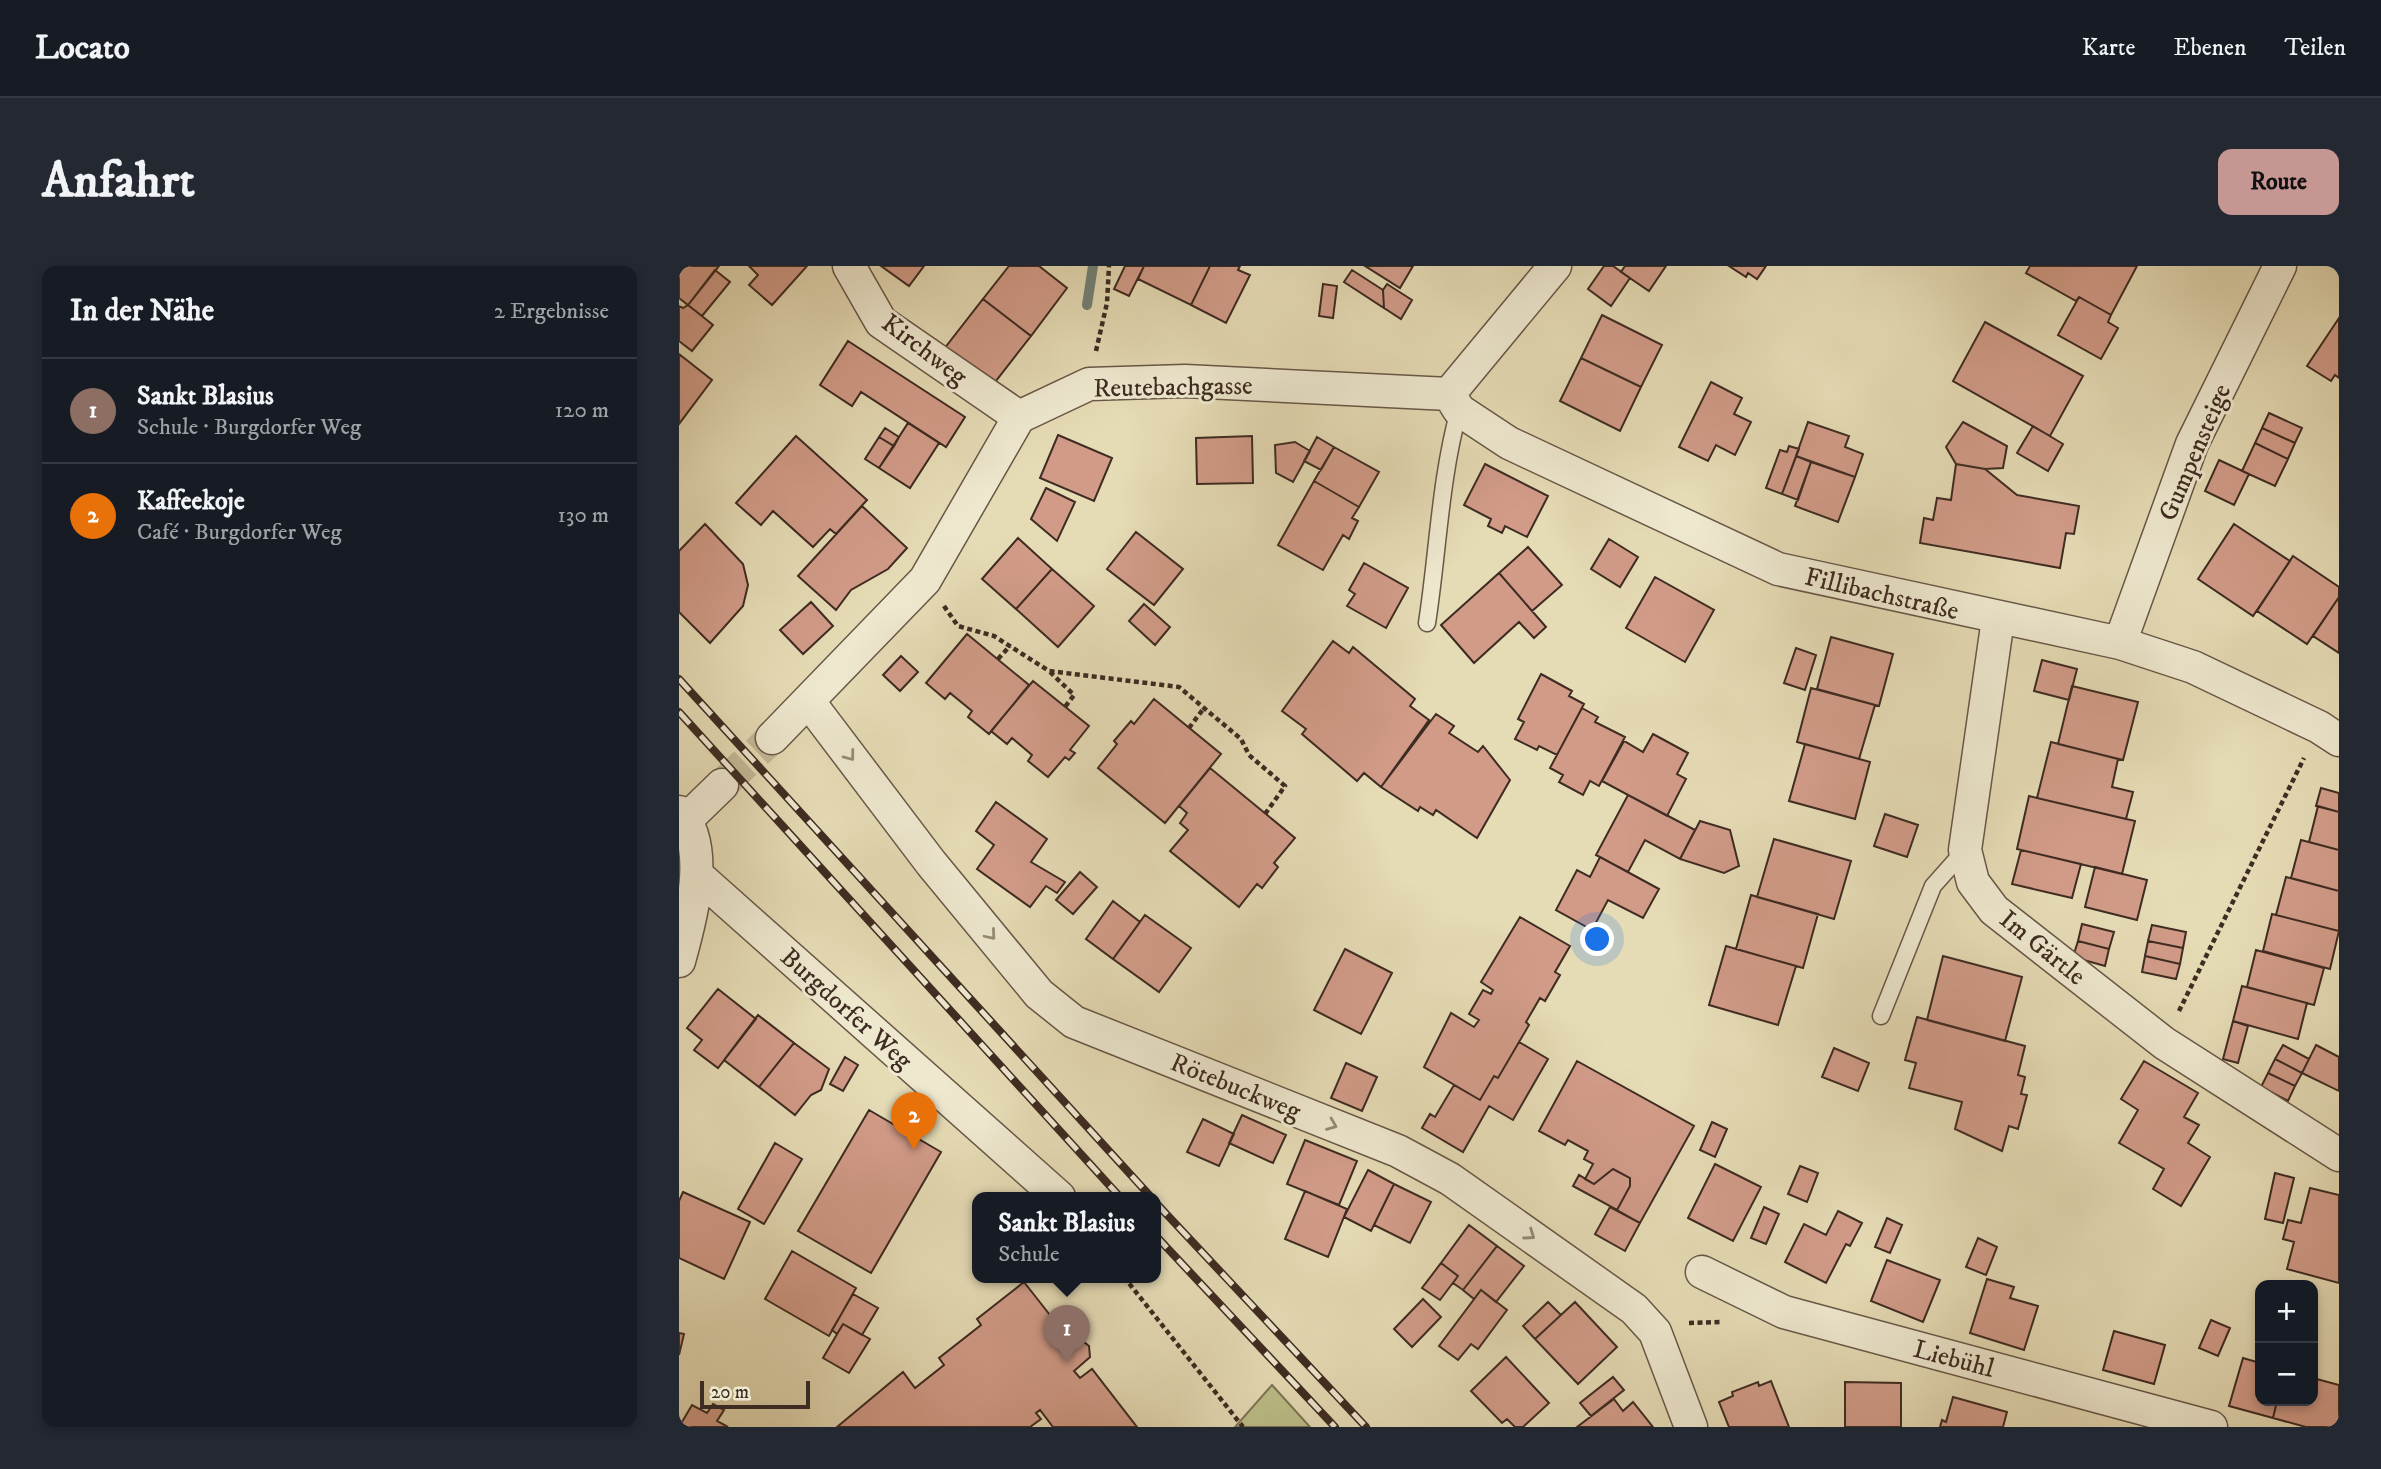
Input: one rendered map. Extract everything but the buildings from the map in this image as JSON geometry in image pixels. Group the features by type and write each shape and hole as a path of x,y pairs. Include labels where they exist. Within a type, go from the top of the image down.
{"street":[{"name":"Kirchweg","path":"849,266 881,322 1019,417"},
{"path":"1454,402 1555,266"},
{"name":"Gumpensteige","path":"2120,643 2192,444 2280,266"},
{"name":"Reutebachgasse","path":"1019,417 1089,384 1185,381 1454,402"},
{"name":"Fillibachstraße","path":"1454,402 1509,443 1778,569 1998,619 2120,643 2193,667 2329,733"},
{"path":"772,738 925,580 1019,417"},
{"name":"Im Gärtle","path":"1998,619 1965,850 1973,883 1994,910 2164,1043 2339,1155"},
{"name":"Rötebuckweg","path":"809,702 931,863 1039,994 1074,1022 1398,1151 1450,1179 1634,1309 1655,1332 1691,1427"},
{"path":"679,961 697,875 694,845 682,816 722,785"},
{"name":"Burgdorfer Weg","path":"697,875 1053,1192"},
{"name":"Liebühl","path":"1702,1272 1784,1312 2211,1427"}],"lane":[{"path":"1427,623 1439,543 1454,402"},
{"path":"1881,1016 1933,886 1965,850"}],"path":[{"path":"1089,384 1107,303 1109,266"},
{"path":"925,580 958,626 976,629 1010,646 1049,671 1074,695 1065,707"},
{"path":"998,659 1010,646"},
{"path":"1049,671 1179,687 1241,739 1249,755 1285,786 1265,814"},
{"path":"1189,728 1204,708"},
{"path":"2164,1043 2329,733"},
{"path":"1129,1283 1243,1427"}],"green space":[{"path":"1272,1385 1310,1427 1235,1427"}],"waterway":[{"path":"1087,305 1093,266"}],"tunnel":[{"path":"722,785 772,738"}],"railway":[{"path":"679,679 1146,1192"},
{"path":"679,712 1115,1192"},
{"path":"1161,1208 1366,1427"},
{"path":"1161,1241 1335,1427"}],"place":[{"name":"Kaffeekoje","path":"914,1150"},
{"name":"Sankt Blasius","path":"1067,1363"}]}
